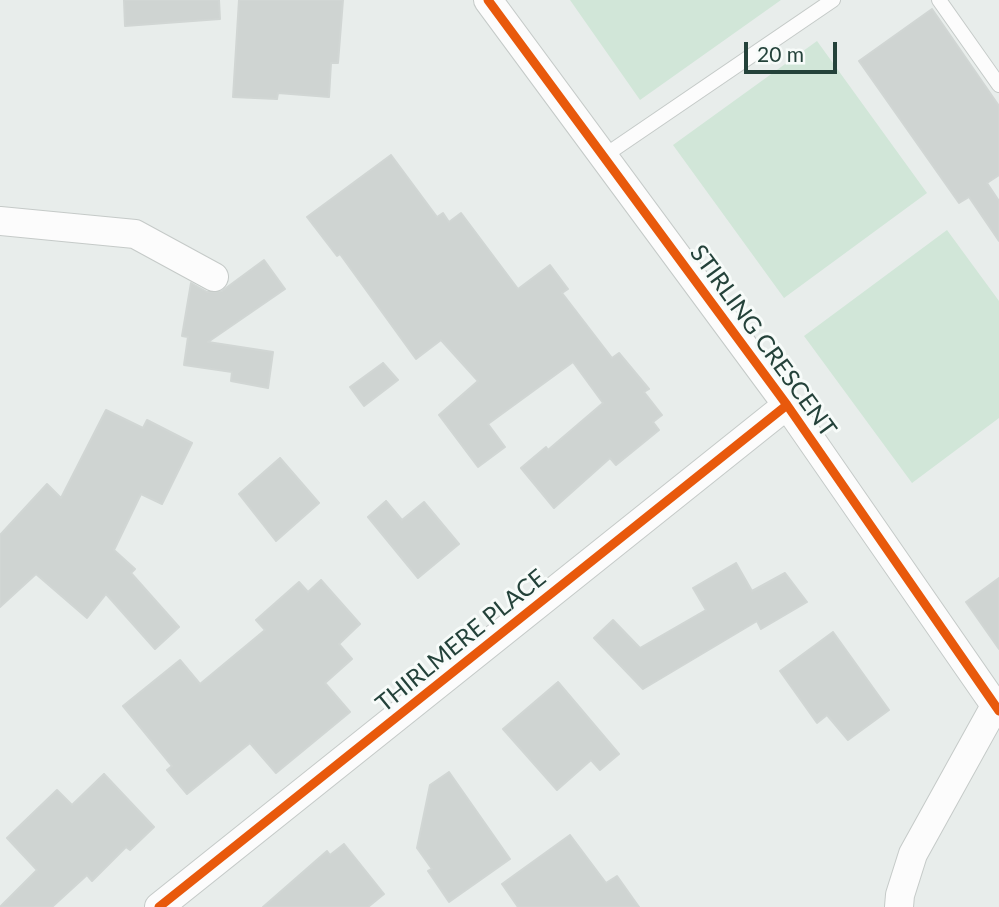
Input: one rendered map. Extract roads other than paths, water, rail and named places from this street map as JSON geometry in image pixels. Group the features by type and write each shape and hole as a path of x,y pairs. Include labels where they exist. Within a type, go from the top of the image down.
{"street":[{"name":"STIRLING CRESCENT","path":"488,0 787,405 997,709"},
{"path":"0,221 135,234 214,277"},
{"name":"THIRLMERE PLACE","path":"159,907 787,405"},
{"path":"899,907 913,854 997,709"}],"lane":[{"path":"604,156 833,0"},
{"path":"939,0 999,85"}]}
